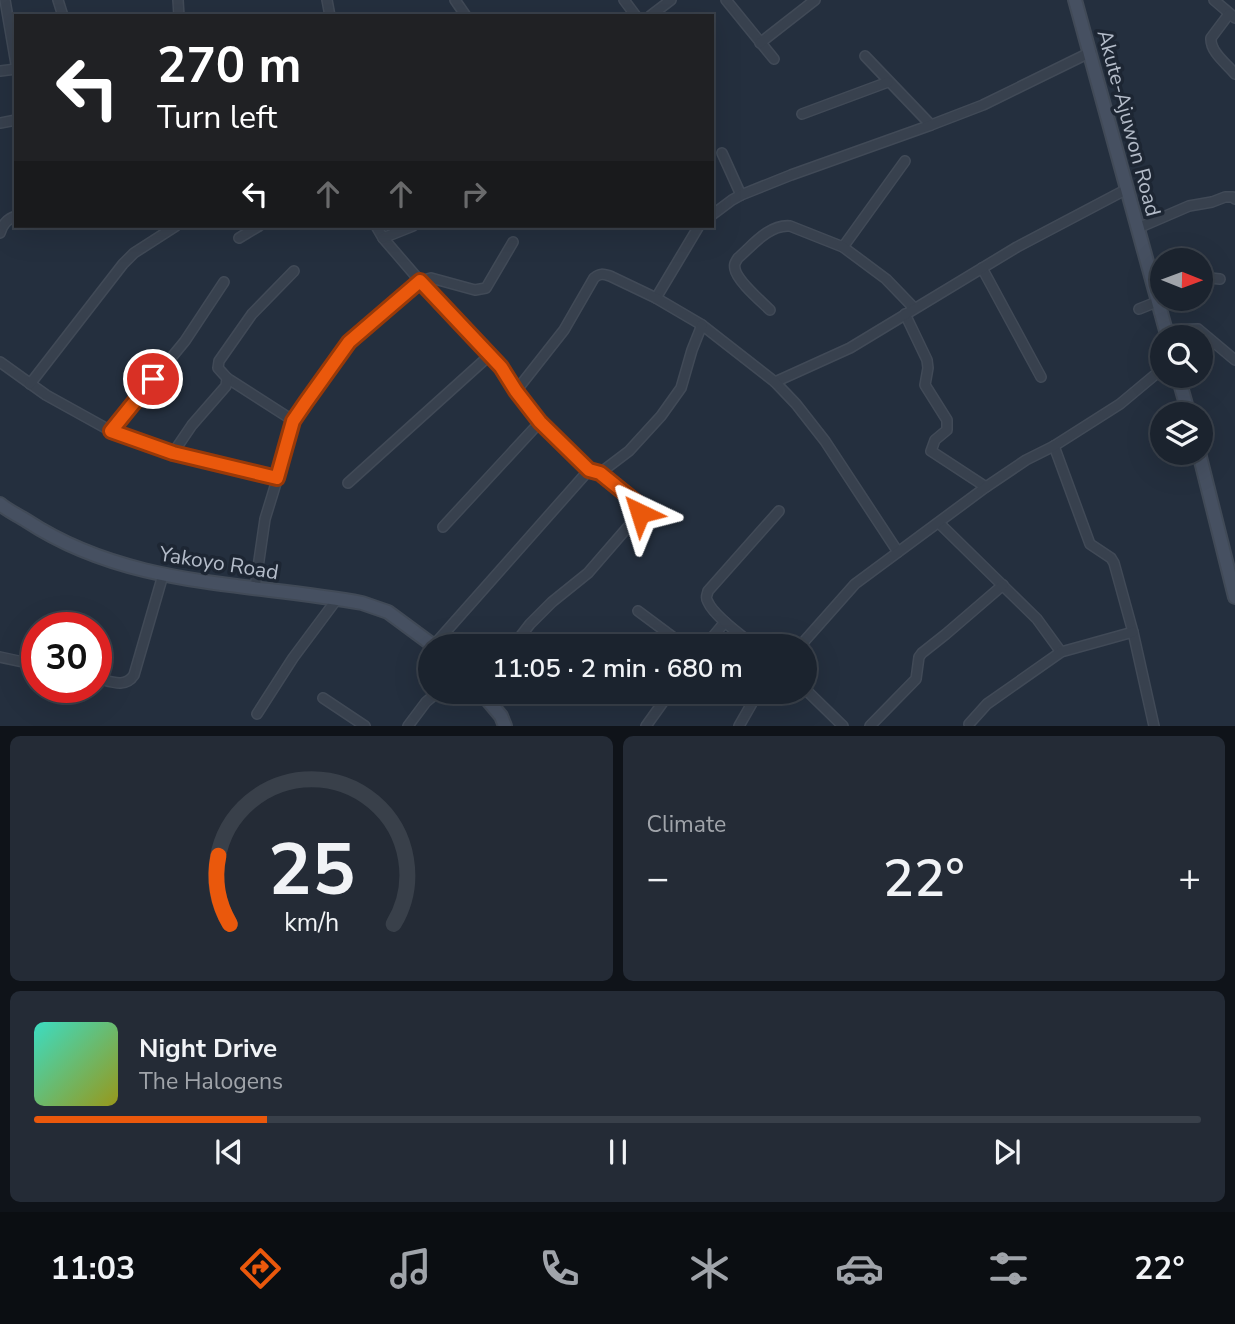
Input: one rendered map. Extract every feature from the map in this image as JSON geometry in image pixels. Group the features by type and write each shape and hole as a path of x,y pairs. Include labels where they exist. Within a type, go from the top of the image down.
{"main road":[{"name":"Akute-Ajuwon Road","path":"1075,0 1138,228 1150,261"},
{"path":"1202,465 1235,597"},
{"name":"Yakoyo Road","path":"0,504 42,531 81,551 114,563 163,575 362,603 388,612 418,634"},
{"path":"491,704 505,726"}],"street":[{"path":"5,0 14,52"},
{"path":"653,14 671,0"},
{"path":"726,0 774,59"},
{"path":"761,43 815,0"},
{"path":"1214,0 1232,16 1210,41 1235,74"},
{"path":"714,214 741,195 790,175 983,105 1091,51"},
{"path":"865,56 931,125"},
{"path":"802,114 888,82"},
{"path":"722,153 741,195"},
{"path":"843,247 905,161"},
{"path":"775,382 872,336 1017,247 1127,189"},
{"path":"1138,228 1189,206 1225,197 1235,199"},
{"path":"0,233 3,225 14,217"},
{"path":"770,310 739,278 735,264 738,258 768,232 783,225 843,247 886,279 909,311 927,360 925,385 947,420 947,430 935,440 931,451 986,487"},
{"path":"30,384 134,253 173,228"},
{"path":"239,238 256,228"},
{"path":"377,228 420,281 501,367 540,422 589,470 600,473 640,507 640,513 588,573 552,602 522,634"},
{"path":"383,238 407,228"},
{"path":"656,298 697,228"},
{"path":"255,588 265,519 293,421 349,342 420,281 431,278 470,289 486,288 513,242"},
{"path":"982,268 1041,377"},
{"path":"293,421 227,378 218,368 219,361 252,314 295,271"},
{"path":"516,391 564,331 594,278 604,274 610,276 656,298 702,325 775,382 825,441 898,552"},
{"path":"1213,278 1220,279"},
{"path":"111,431 185,341 224,282"},
{"path":"1139,309 1150,305"},
{"path":"600,473 629,451 661,415 681,387 702,325"},
{"path":"1213,342 1235,360"},
{"path":"348,484 490,355"},
{"path":"0,362 30,384 111,431 173,453 277,478"},
{"path":"173,453 192,425 226,386 227,378"},
{"path":"811,634 855,584 986,487 1120,404 1150,379"},
{"path":"443,527 540,422"},
{"path":"1054,446 1090,544 1114,562 1154,726"},
{"path":"445,634 589,470"},
{"path":"740,634 725,622 706,597 708,591 779,511"},
{"path":"939,523 1037,619 1061,652"},
{"path":"112,681 126,683 131,681 134,675 163,575"},
{"path":"870,726 916,679 922,653 1003,585"},
{"path":"257,714 293,658 337,599"},
{"path":"638,611 669,634"},
{"path":"715,634 725,622"},
{"path":"969,724 987,704 1061,652 1133,632"},
{"path":"0,657 21,662"},
{"path":"323,698 365,726"},
{"path":"817,701 843,726"},
{"path":"408,726 424,704"},
{"path":"646,726 662,704"},
{"path":"738,726 751,704"}],"route":[{"path":"153,379 111,431 173,453 277,478 293,421 349,342 420,281 501,367 540,422 589,470 600,473 637,503 640,513"}]}
